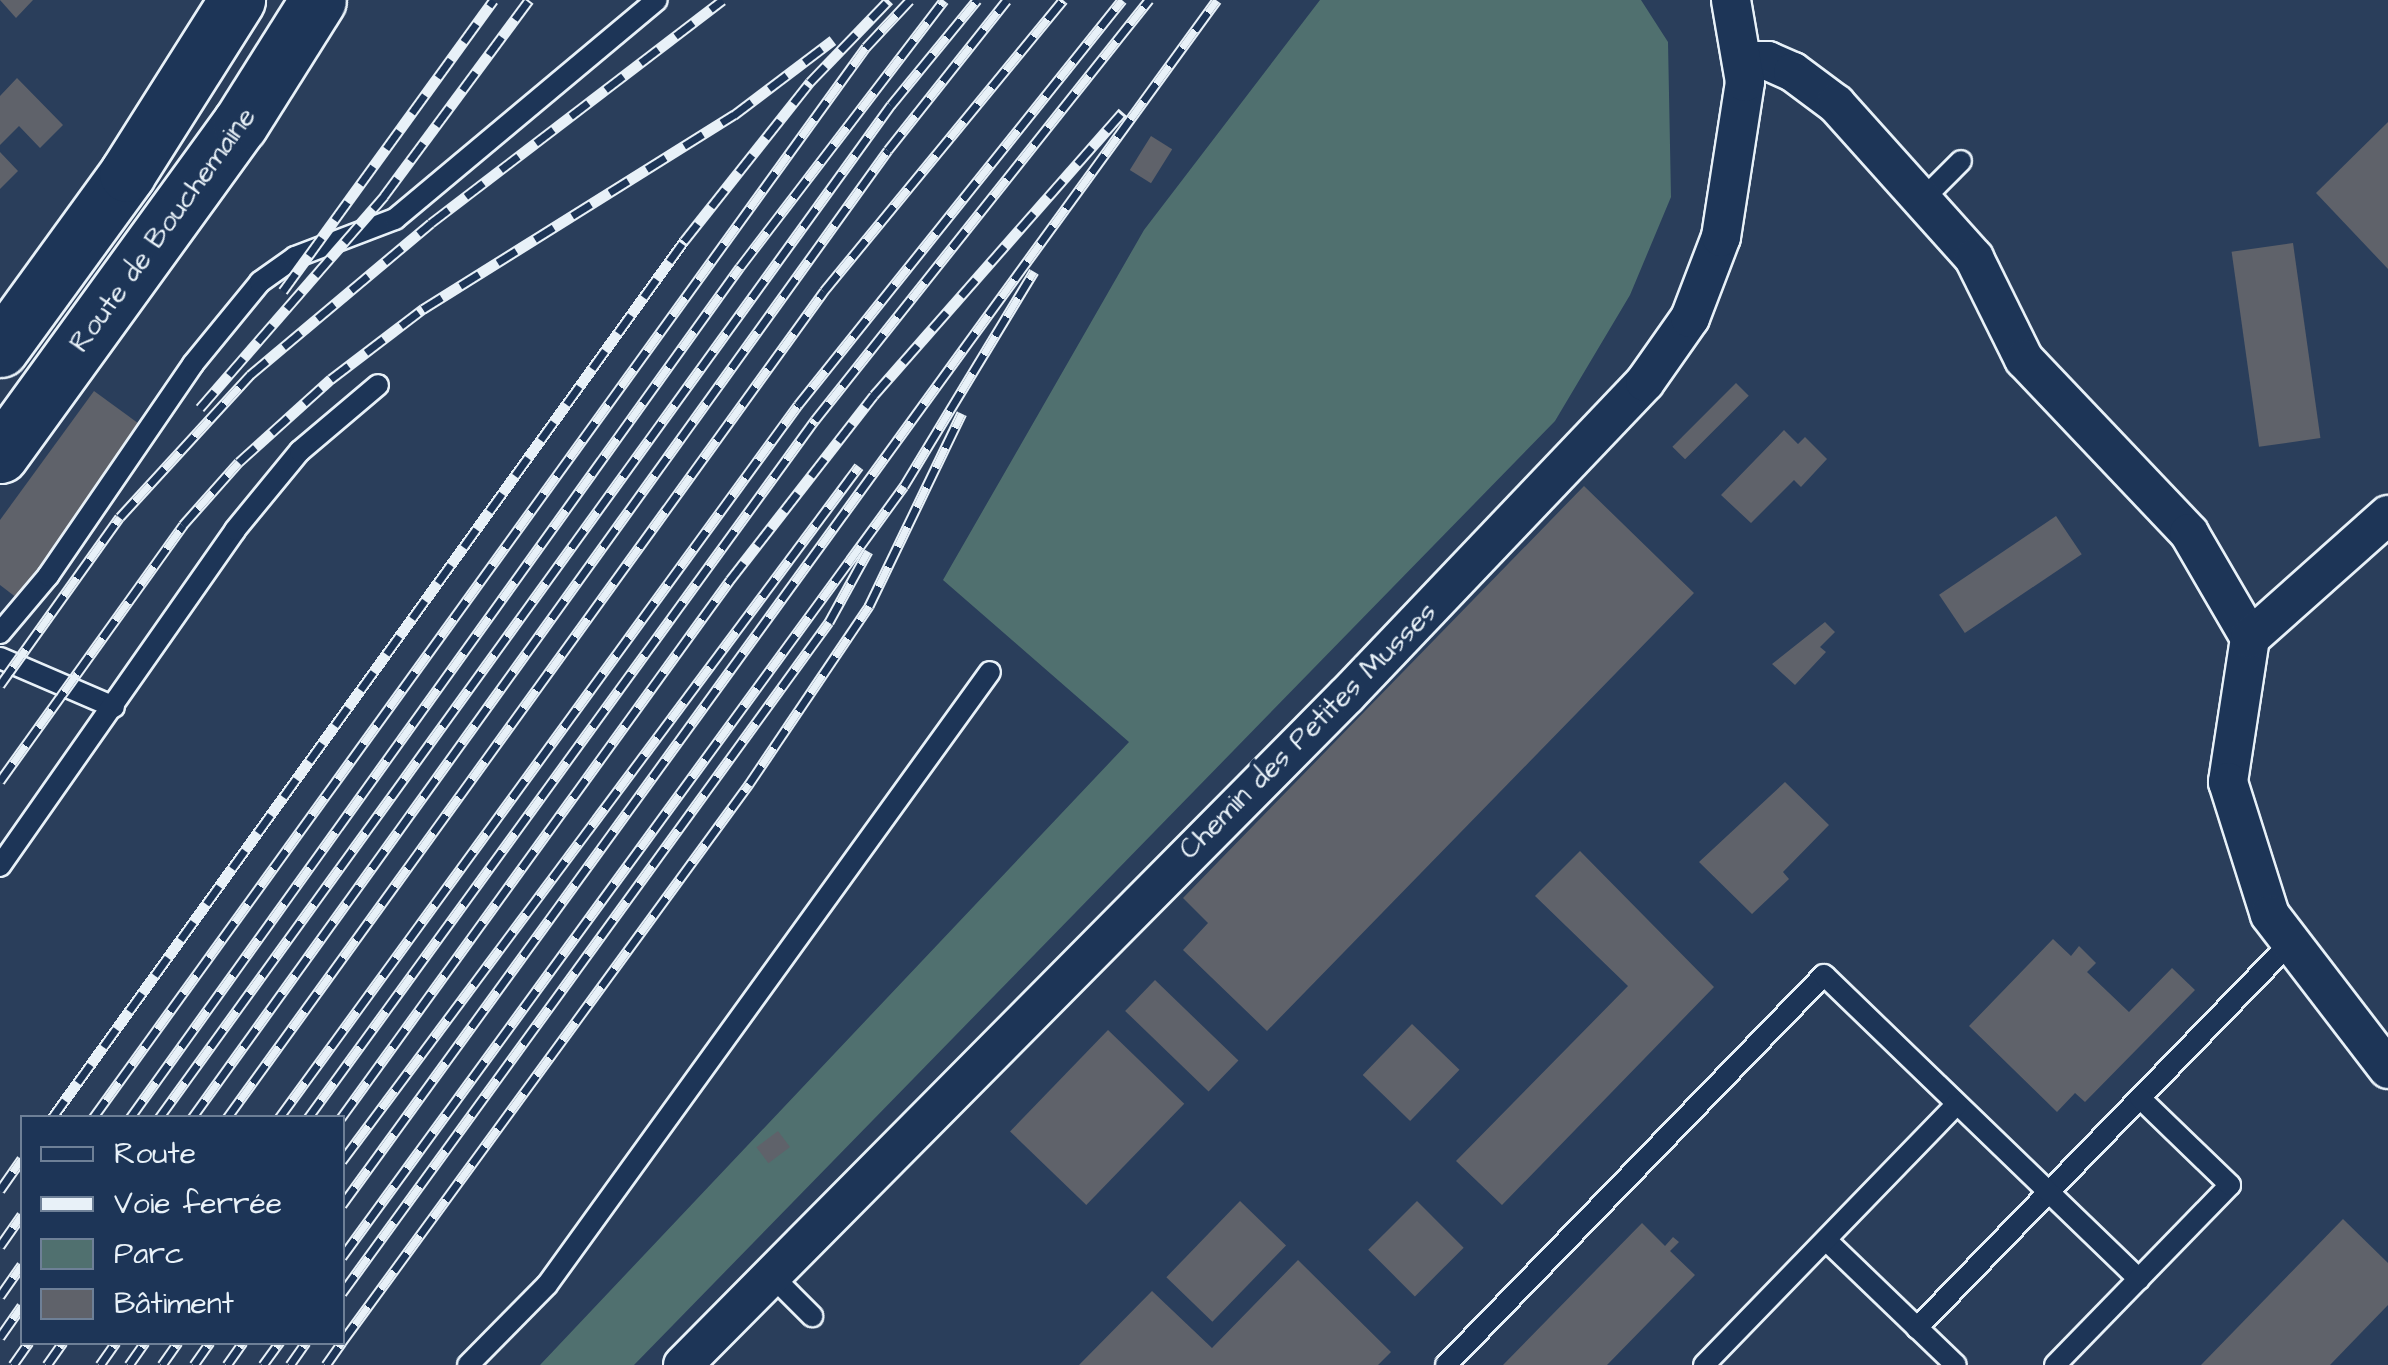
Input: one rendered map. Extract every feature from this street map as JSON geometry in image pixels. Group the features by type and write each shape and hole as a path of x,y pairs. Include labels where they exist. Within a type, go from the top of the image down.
{"street":[{"path":"0,349 127,174 237,0"},
{"name":"Route de Bouchemaine","path":"0,455 277,70 318,0"},
{"name":"Chemin des Petites Musses","path":"684,1365 1646,382 1690,318 1721,238 1744,61 1731,0"},
{"path":"1744,61 1768,61 1793,72 1836,104 1974,258 2024,358 2189,533 2250,638 2228,782 2270,914 2388,1069"},
{"path":"2250,638 2388,515"}],"lane":[{"path":"0,634 48,576 193,364 260,282 295,256 395,220 657,0"},
{"path":"1922,200 1962,161"},
{"path":"0,866 235,530 300,451 378,385"},
{"path":"0,658 114,708"},
{"path":"468,1365 547,1285 990,672"},
{"path":"1917,1328 2292,942"},
{"path":"1446,1365 1824,975 2138,1279"},
{"path":"2055,1365 2230,1185 2140,1098"},
{"path":"1704,1365 1957,1104"},
{"path":"1826,1240 1956,1365"},
{"path":"772,1276 812,1316"}],"green space":[{"path":"1320,0 1641,0 1668,42 1671,197 1630,295 1555,421 634,1365 540,1365 1129,742 943,580 1144,230"}],"building":[{"path":"0,0 33,0 16,18"},
{"path":"17,78 63,125 40,148 19,126 0,145 0,96"},
{"path":"2388,122 2388,269 2316,193"},
{"path":"1151,136 1172,149 1151,183 1130,170"},
{"path":"0,152 18,171 0,189"},
{"path":"2293,243 2320,438 2259,447 2232,252"},
{"path":"1736,383 1749,396 1685,459 1672,447"},
{"path":"94,391 142,426 17,598 0,585 0,520"},
{"path":"1784,430 1798,444 1805,437 1827,459 1801,487 1794,480 1751,523 1721,495"},
{"path":"1584,486 1694,593 1267,1031 1183,950 1208,923 1183,898"},
{"path":"2056,516 2082,554 1965,633 1939,595"},
{"path":"1825,622 1835,632 1820,647 1826,652 1795,685 1772,664"},
{"path":"1785,782 1829,825 1783,872 1789,879 1752,914 1699,862"},
{"path":"1580,851 1714,987 1502,1205 1456,1161 1628,986 1535,896"},
{"path":"2053,939 2071,956 2079,946 2096,963 2087,972 2129,1012 2172,968 2195,990 2085,1102 2075,1093 2057,1112 1969,1026"},
{"path":"1155,980 1238,1061 1209,1092 1125,1011"},
{"path":"1412,1024 1459,1070 1410,1121 1363,1075"},
{"path":"1108,1030 1184,1104 1086,1205 1010,1131"},
{"path":"778,1131 790,1147 768,1163 756,1147"},
{"path":"1240,1201 1286,1245 1212,1322 1166,1277"},
{"path":"1417,1201 1464,1248 1415,1296 1368,1250"},
{"path":"2343,1219 2388,1263 2388,1305 2330,1365 2201,1365"},
{"path":"1642,1223 1665,1246 1673,1237 1679,1242 1670,1251 1695,1275 1607,1365 1503,1365"},
{"path":"1298,1260 1391,1352 1378,1365 1079,1365 1152,1291 1212,1348"}],"railway":[{"path":"283,291 494,0"},
{"path":"200,408 384,196 529,0"},
{"path":"0,685 120,517 250,375 431,223 723,0"},
{"path":"54,1115 684,241 810,82 889,0"},
{"path":"95,1115 866,47 910,0"},
{"path":"132,1115 740,267 944,0"},
{"path":"161,1115 891,105 977,0"},
{"path":"194,1115 888,150 1007,0"},
{"path":"229,1115 824,291 1063,0"},
{"path":"281,1115 798,405 1122,0"},
{"path":"310,1115 815,420 1149,0"},
{"path":"345,1201 1217,0"},
{"path":"0,781 183,525 239,462 331,379 423,309 734,115 833,40"},
{"path":"343,1115 730,580 874,395 1123,112"},
{"path":"345,1253 904,486 1034,271"},
{"path":"345,1338 749,784 869,606 962,413"},
{"path":"345,1157 859,466"},
{"path":"345,1289 829,622 868,551"},
{"path":"0,1190 20,1162"},
{"path":"0,1246 20,1218"},
{"path":"0,1296 20,1268"},
{"path":"0,1337 20,1309"},
{"path":"13,1365 27,1345"},
{"path":"47,1365 61,1345"},
{"path":"100,1365 114,1345"},
{"path":"129,1365 143,1345"},
{"path":"162,1365 176,1345"},
{"path":"194,1365 208,1345"},
{"path":"227,1365 241,1345"},
{"path":"263,1365 278,1345"},
{"path":"290,1365 304,1345"},
{"path":"326,1365 340,1345"}]}
